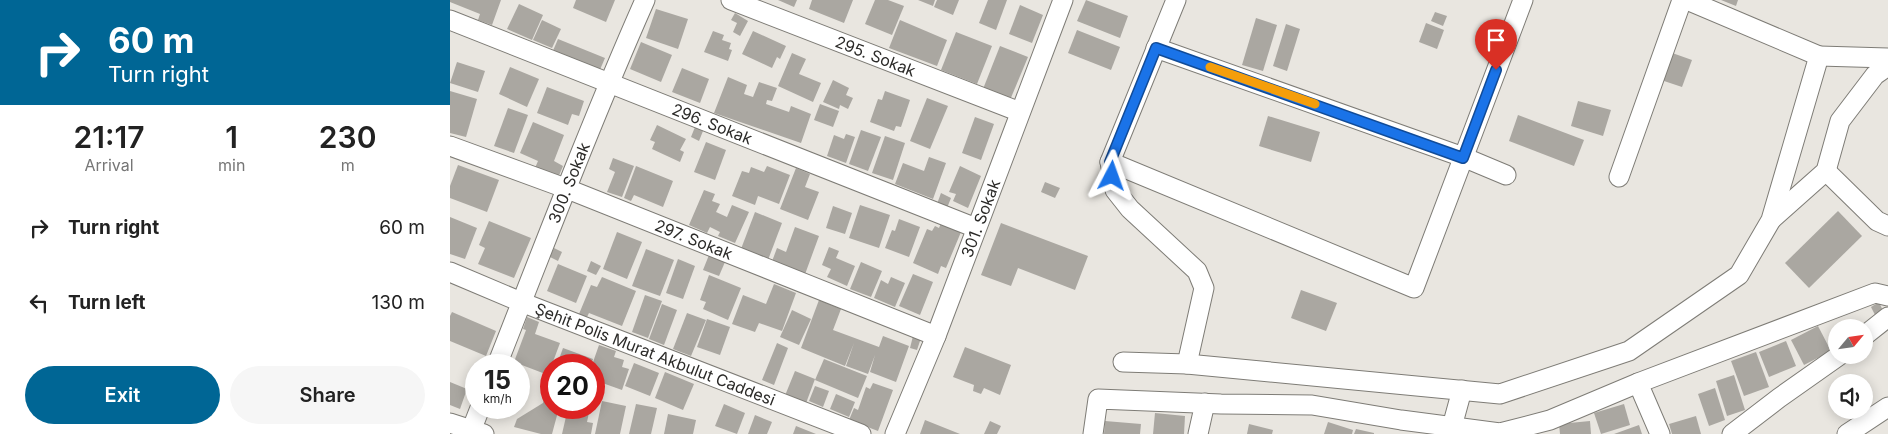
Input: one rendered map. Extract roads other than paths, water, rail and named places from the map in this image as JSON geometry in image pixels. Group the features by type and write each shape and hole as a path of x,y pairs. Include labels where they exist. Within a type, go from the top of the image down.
{"street":[{"name":"300. Sokak","path":"501,354 609,81 645,0"},
{"name":"295. Sokak","path":"731,0 1020,112"},
{"name":"301. Sokak","path":"895,434 936,336 1063,0"},
{"path":"1176,0 1110,162 1115,190 1130,208 1197,271 1204,288 1186,364"},
{"path":"1110,162 1414,288 1522,0"},
{"path":"1619,177 1682,0"},
{"path":"1687,0 1819,56 1888,58"},
{"name":"296. Sokak","path":"450,20 609,81 976,228"},
{"path":"1156,48 1506,175"},
{"path":"1123,362 1186,364 1500,394 1629,351 1739,275 1771,220 1819,56"},
{"path":"1771,220 1826,171 1840,121 1875,75 1888,66"},
{"name":"297. Sokak","path":"450,146 566,188 936,336"},
{"path":"1826,171 1878,221 1888,226"},
{"name":"Şehit Polis Murat Akbulut Caddesi","path":"450,272 521,302 861,434"},
{"path":"1092,434 1098,399 1205,404 1312,405 1451,430 1500,433 1550,427 1638,383 1875,293 1888,296"},
{"path":"1873,329 1888,317"},
{"path":"1732,434 1778,398 1828,363"},
{"path":"1638,383 1660,434"},
{"path":"1451,430 1462,390"},
{"path":"1198,434 1205,404"},
{"path":"1846,434 1888,406"},
{"path":"450,423 478,432 479,419"}]}
